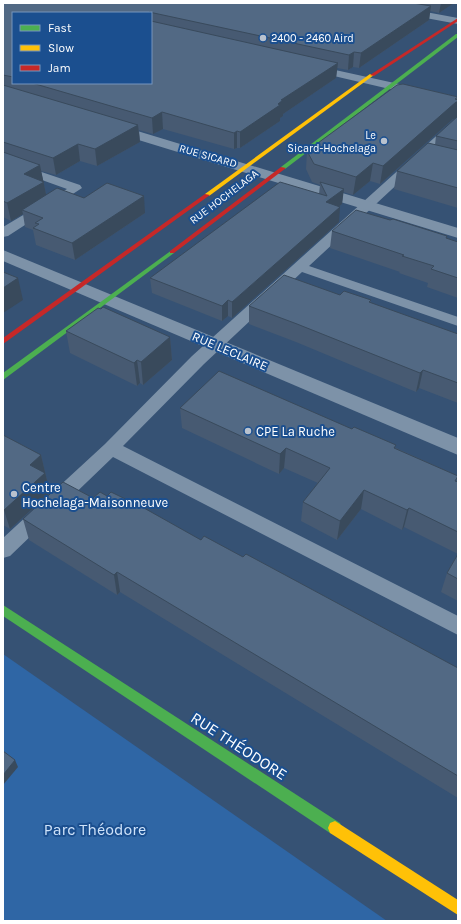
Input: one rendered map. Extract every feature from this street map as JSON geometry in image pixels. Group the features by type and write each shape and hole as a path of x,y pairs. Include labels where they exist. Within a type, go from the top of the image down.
{"main road":[{"name":"RUE HOCHELAGA","path":"3,342 365,80 457,20"},
{"name":"RUE HOCHELAGA","path":"3,376 273,176 458,35"},
{"name":"RUE THÉODORE","path":"3,610 458,908"}],"street":[{"path":"361,3 389,5 457,20"},
{"path":"295,64 458,101"},
{"name":"RUE SICARD","path":"102,124 458,233"},
{"name":"RUE LECLAIRE","path":"3,255 458,447"}],"lane":[{"path":"3,550 111,448 215,344 458,122"},
{"path":"422,155 437,159"},
{"path":"3,162 76,188 3,233"},
{"path":"300,267 458,322"},
{"path":"111,448 458,626"}],"green space":[{"name":"Parc Théodore","path":"3,654 387,921 3,921"}],"building":[{"path":"3,3 413,3 431,6 361,53 354,52 349,55 152,12 12,12 12,77 3,75"},
{"path":"152,21 338,63 281,100 283,100 278,104 280,105 240,132 237,131 234,133 162,112 152,118 35,84 152,84"},
{"name":"Le Sicard-Hochelaga","path":"403,84 458,97 455,99 458,100 458,102 456,102 383,166 373,163 356,177 314,164 307,151 397,85"},
{"path":"3,85 138,125 95,149 78,144 53,158 3,142"},
{"path":"458,116 458,141 436,136"},
{"path":"428,143 458,150 458,188 397,171"},
{"path":"3,152 40,165 24,174 44,182 7,203 3,201"},
{"path":"280,182 327,196 320,182 344,189 326,202 340,207 232,302 228,300 222,306 150,278"},
{"path":"107,183 144,196 72,243 33,228 39,224 35,223 43,218 22,210 57,188 84,198"},
{"path":"356,210 390,220 393,219 447,236 446,238 458,242 458,278 431,269 434,266 332,231"},
{"path":"3,272 18,278 3,288"},
{"path":"284,275 340,295 344,291 371,300 369,302 458,334 458,383 423,370 420,373 249,306"},
{"path":"103,307 170,337 141,362 137,360 134,363 66,331 98,308 101,309"},
{"path":"219,371 352,429 354,427 396,445 394,448 458,476 455,481 458,482 458,532 409,508 407,510 364,490 340,521 303,502 330,468 286,448 280,454 180,408"},
{"name":"Centre Hochelaga-Maisonneuve","path":"3,435 41,455 30,465 45,473 4,510 3,509"},
{"path":"63,482 93,498 100,492 107,496 111,492 144,508 201,540 204,536 243,557 246,554 458,668 458,776 117,572 114,575 23,519"},
{"path":"458,554 458,579 447,573"},
{"path":"3,751 15,760 3,775"}],"traffic: fast":[{"path":"283,168 458,35"},
{"path":"3,377 172,252"},
{"path":"3,610 335,828"}],"traffic: slow":[{"path":"207,195 372,75"},
{"path":"335,828 458,908"}],"traffic: jam":[{"path":"372,75 458,19"},
{"path":"172,252 283,168"},
{"path":"3,342 207,195"}],"place":[{"name":"2400 - 2460 Aird","path":"263,38"},
{"name":"Le Sicard-Hochelaga","path":"384,141"},
{"name":"CPE La Ruche","path":"248,431"},
{"name":"Centre Hochelaga-Maisonneuve","path":"14,494"}]}
